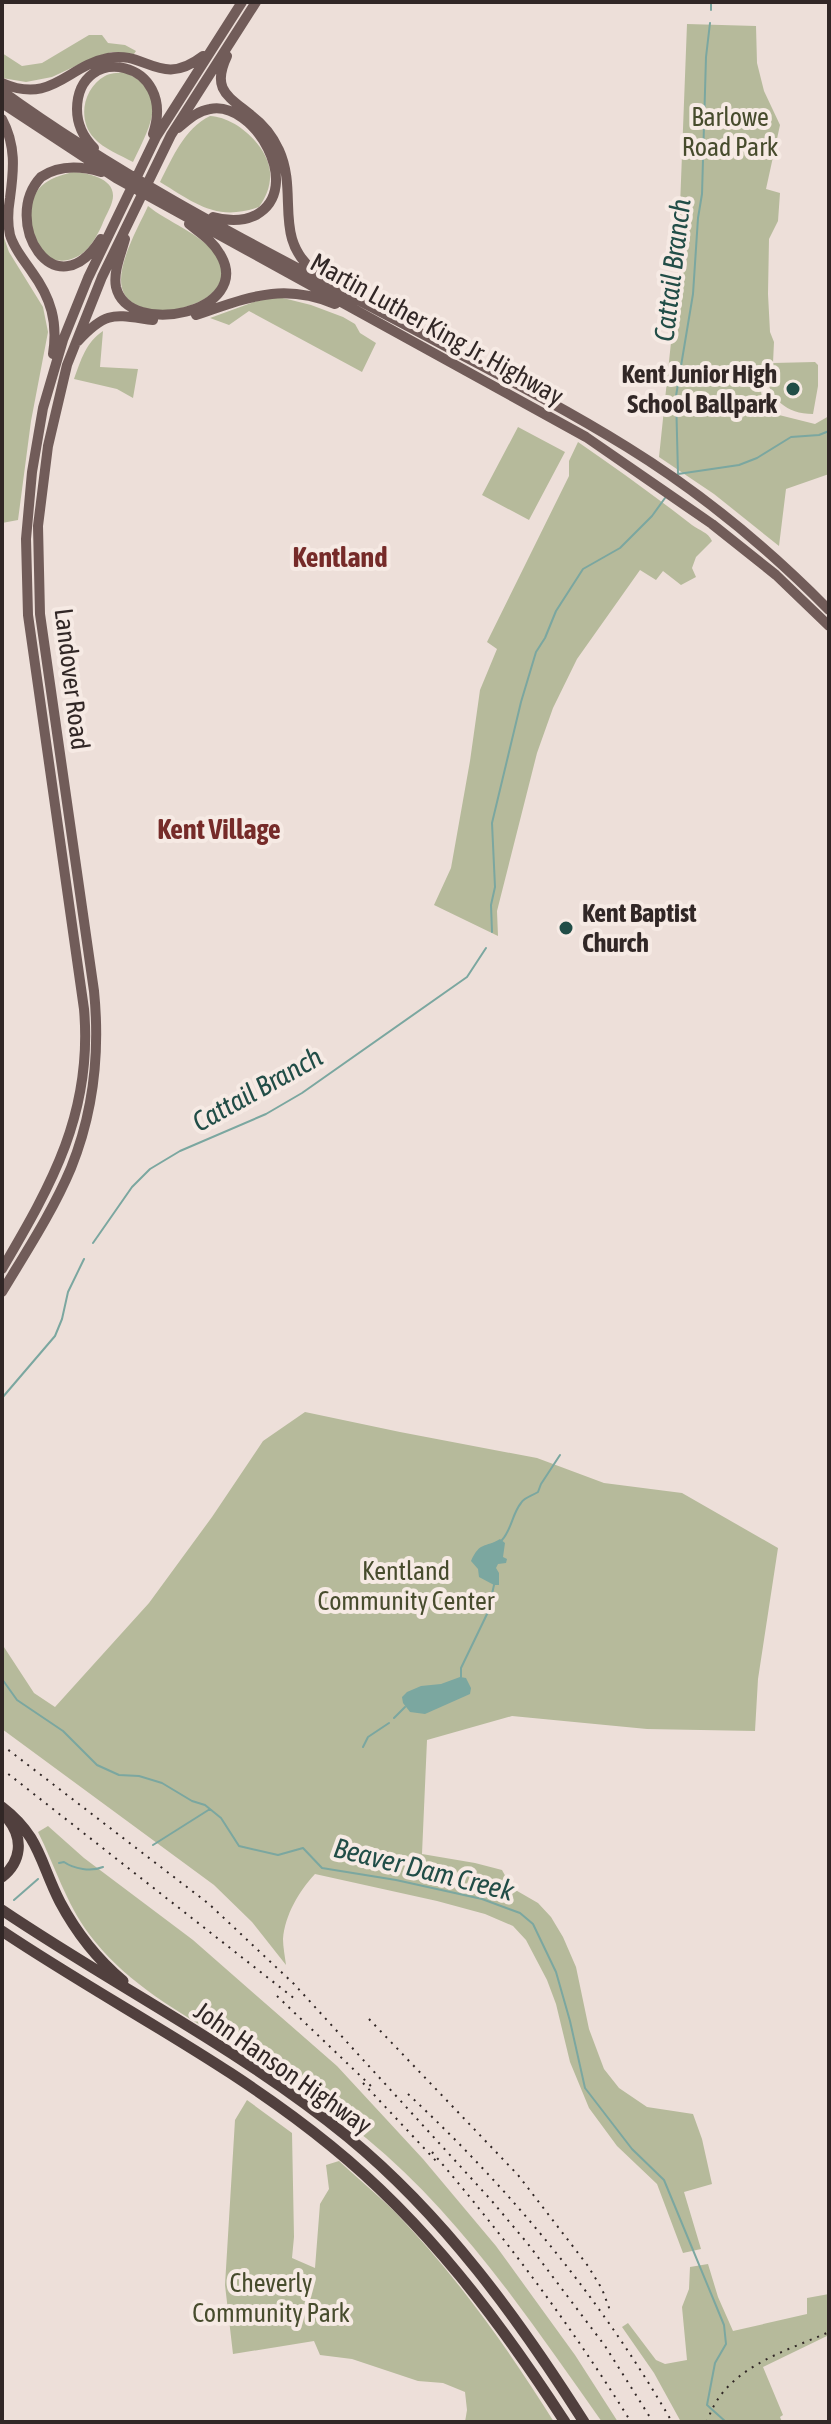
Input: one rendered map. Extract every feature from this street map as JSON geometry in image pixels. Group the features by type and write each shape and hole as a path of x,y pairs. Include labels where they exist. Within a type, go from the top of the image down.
{"highway":[{"path":"2,1807 24,1827 37,1845 58,1898 87,1944 116,1974 171,2017"},
{"path":"2,1814 15,1827 19,1844 15,1862 2,1877"},
{"name":"John Hanson Highway","path":"2,1910 291,2094 348,2137 390,2174 477,2269 584,2422"},
{"name":"John Hanson Highway","path":"2,1934 20,1948 43,1958 250,2087 316,2133 358,2169 398,2206 452,2265 512,2344 565,2422"}],"main road":[{"name":"Landover Road","path":"2,1269 47,1192 65,1151 79,1096 85,1041 83,999 28,615 26,550 35,496 74,345 129,207 143,162 170,113 242,2"},
{"name":"Landover Road","path":"2,1292 54,1203 74,1160 91,1099 97,1048 94,991 40,621 35,496 38,434 49,384 73,314 171,135 256,2"},
{"path":"240,26 221,69 223,91 264,126 280,151 288,185 289,234 298,254 315,272 361,300"},
{"path":"2,83 18,89 45,87 98,61 115,57 160,69 177,69 196,62 211,50"},
{"path":"116,172 84,138 77,113 79,96 86,82 109,67 135,71 146,80 156,96 157,120 143,162"},
{"name":"Martin Luther King Jr. Highway","path":"2,91 155,200 551,416 606,450 743,547 829,626"},
{"name":"Martin Luther King Jr. Highway","path":"2,103 116,172 519,384 628,448 745,533 829,610"},
{"path":"171,135 195,114 210,109 226,109 258,133 275,167 275,193 267,206 254,216 225,220 189,208"},
{"path":"2,119 14,158 9,232 17,252 44,289 53,313 55,341 49,384"},
{"path":"116,172 80,167 58,169 44,175 21,200 17,215 19,235 25,248 40,261 53,266 71,265 94,250 129,207"},
{"path":"129,207 116,273 116,288 122,300 138,310 161,315 205,305 223,286 226,270 223,258 200,233 155,200"},
{"path":"74,345 94,324 105,318 177,320 254,295 273,292 308,295 374,319"}],"green space":[{"name":"Barlowe Road Park","path":"687,24 756,26 757,63 764,91 780,125 766,189 780,193 778,221 769,239 768,294 770,332 774,342 773,363 815,362 818,365 818,386 813,414 803,413 788,408 776,398 765,374 760,379 763,411 815,424 829,416 829,474 786,489 779,546 714,494 659,457 677,285"},
{"path":"89,35 102,35 108,43 125,45 136,51 134,54 112,52 95,57 52,77 26,82 2,78 2,53 22,66 42,63"},
{"path":"124,72 139,80 152,100 150,124 133,162 107,149 94,138 84,114 87,96 98,81 109,74"},
{"path":"210,116 240,127 263,152 270,177 268,191 259,207 230,212 206,208 160,182 186,136"},
{"path":"73,172 94,176 107,183 113,194 111,205 97,235 83,253 66,260 43,257 24,224 39,189 51,179"},
{"path":"148,206 199,238 220,263 221,279 213,292 199,302 181,308 144,308 130,301 122,288 125,257"},
{"path":"2,232 9,252 43,307 48,332 31,421 18,520 2,523"},
{"path":"279,297 311,305 355,324 360,333 376,343 362,372 249,311 229,325 210,318 257,301"},
{"path":"103,331 100,367 138,369 133,398 117,389 74,379 88,346"},
{"path":"518,427 565,452 529,520 482,495"},
{"path":"578,442 712,541 696,557 692,568 696,577 681,585 663,571 656,580 640,570 577,659 553,708 537,753 497,911 498,936 434,905 451,868 480,690 497,649 487,642 569,476 569,461"},
{"name":"Kentland Community Center","path":"305,1412 537,1458 604,1483 682,1493 778,1548 758,1679 755,1731 647,1729 512,1716 427,1740 422,1854 502,1870 512,1888 538,1903 563,1937 576,1967 589,2029 604,2069 619,2088 647,2107 693,2114 712,2184 684,2192 701,2249 683,2253 657,2184 617,2146 589,2108 570,2062 547,1980 526,1940 513,1926 485,1914 437,1901 315,1874 298,1896 287,1921 283,1939 286,1965 252,1922 214,1885 2,1729 2,1644 34,1693 55,1707 149,1603 263,1441"},
{"path":"48,1826 84,1858 193,1940 337,2066 423,2159 496,2246 575,2355 618,2422 602,2422 493,2272 401,2169 303,2089 148,1991 107,1955 81,1922 61,1884 38,1832"},
{"name":"Cheverly Community Park","path":"247,2100 292,2133 292,2258 315,2268 320,2204 329,2189 326,2165 339,2161 394,2211 439,2260 499,2339 554,2422 465,2422 465,2392 443,2383 418,2381 352,2359 320,2355 314,2341 233,2354 225,2285 235,2120"},
{"path":"708,2264 733,2331 807,2314 807,2298 829,2294 829,2335 763,2367 783,2415 780,2417 782,2422 681,2422 654,2373 622,2327 628,2323 656,2360 665,2364 687,2360 682,2307 689,2289 690,2267"}],"water":[{"path":"500,1539 505,1543 503,1557 507,1559 506,1563 498,1564 496,1568 499,1585 494,1585 479,1577 478,1569 471,1561 480,1548"},
{"path":"466,1678 471,1688 470,1694 425,1714 410,1712 403,1703 402,1697 407,1692"}],"waterway":[{"name":"Cattail Branch","path":"711,2 711,10"},
{"name":"Cattail Branch","path":"710,23 706,57 702,194 693,294 676,396 678,474 739,465 791,437 829,431"},
{"name":"Cattail Branch","path":"492,932 491,905 495,887 492,823 536,652 556,611 583,569 620,548 665,498"},
{"name":"Cattail Branch","path":"93,1243 132,1187 150,1169 180,1151 266,1114 302,1093 467,977 486,948"},
{"name":"Cattail Branch","path":"2,1398 55,1336 68,1292 84,1259"},
{"path":"502,1540 518,1507 524,1499 538,1492 560,1455"},
{"path":"461,1677 461,1668 488,1612 494,1585"},
{"name":"Beaver Dam Creek","path":"2,1679 17,1700 63,1731 97,1765 119,1775 139,1776 162,1783 205,1805 221,1818 239,1846 278,1855 303,1848 322,1868 482,1899 520,1913 533,1924 556,1972 585,2088 632,2149 664,2180 724,2325 726,2344 715,2363 707,2405 726,2422"},
{"path":"394,1718 405,1707"},
{"path":"363,1747 368,1737 389,1723"},
{"path":"153,1845 210,1809"},
{"path":"59,1863 83,1869 103,1867"},
{"path":"14,1900 38,1879"}],"railway":[{"path":"2,1745 209,1904 294,1984 528,2244 605,2346 653,2422"},
{"path":"2,1769 295,1999"},
{"path":"277,1996 372,2087"},
{"path":"369,2019 518,2175 588,2266 602,2289 611,2313"},
{"path":"363,2083 437,2162"},
{"path":"408,2094 483,2169 552,2248 615,2332 672,2422"},
{"path":"432,2152 537,2283 631,2422"},
{"path":"707,2422 715,2403 741,2375 774,2355 829,2332"}],"place":[{"name":"Kent Junior High School Ballpark","path":"793,389"},
{"name":"Kent Baptist Church","path":"566,928"}],"district":[{"name":"Kentland","path":"340,557"},
{"name":"Kent Village","path":"219,829"}]}
